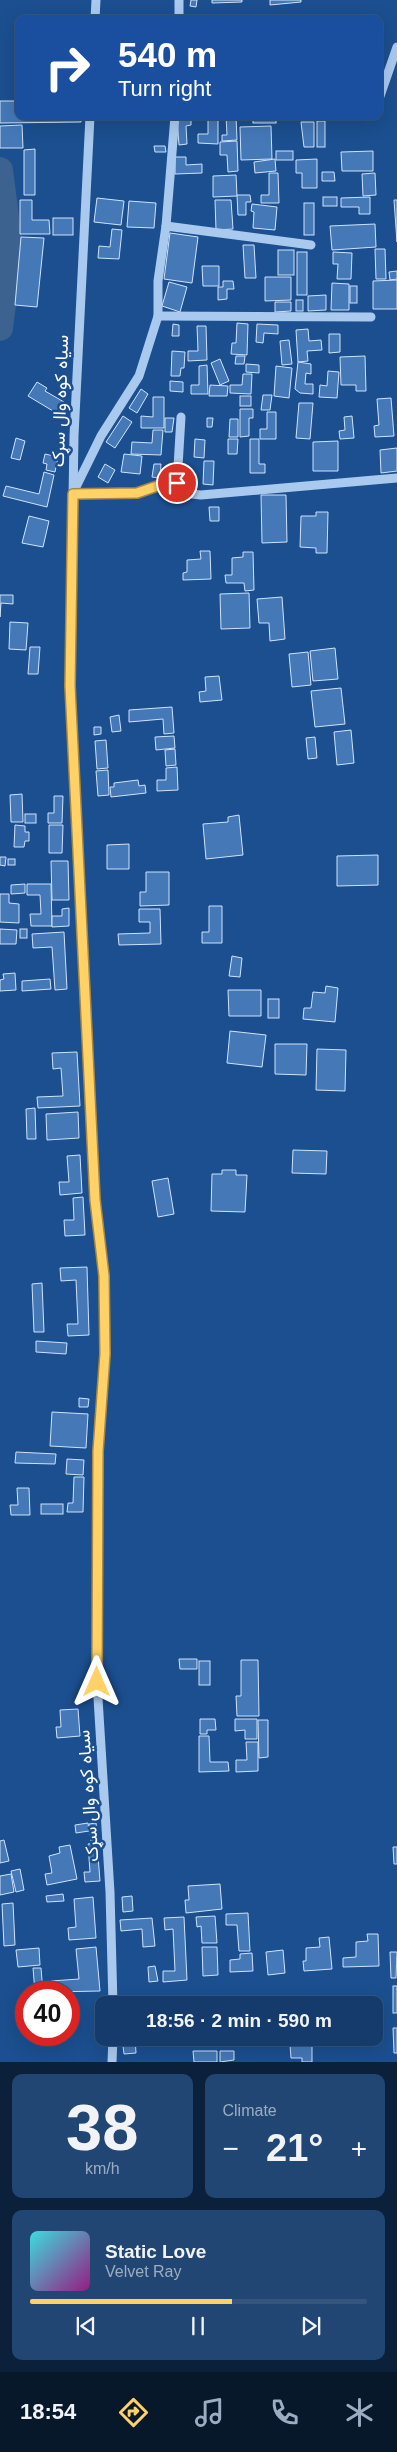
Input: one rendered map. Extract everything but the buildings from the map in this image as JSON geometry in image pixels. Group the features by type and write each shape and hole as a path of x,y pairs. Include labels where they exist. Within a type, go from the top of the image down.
{"street":[{"path":"95,15 96,0"},
{"path":"179,0 179,15"},
{"path":"383,87 397,47"},
{"name":"سیاه کوه وال سړک","path":"90,120 73,494 70,686 95,1200 104,1276 105,1354 98,1451 97,1682 110,1892 113,1996"},
{"path":"175,120 166,226 158,281 158,316 139,376 100,436 73,494 137,493 169,482 177,483 192,494 201,495 397,478"},
{"path":"166,226 311,245"},
{"path":"158,316 371,316"},
{"path":"177,483 181,417"},
{"path":"112,2062 113,2046"}],"waterway":[{"path":"0,170 10,249 0,328"}],"route":[{"path":"97,1682 98,1451 105,1354 104,1276 95,1200 84,933 70,686 73,494 137,493 169,482 177,483"}]}
